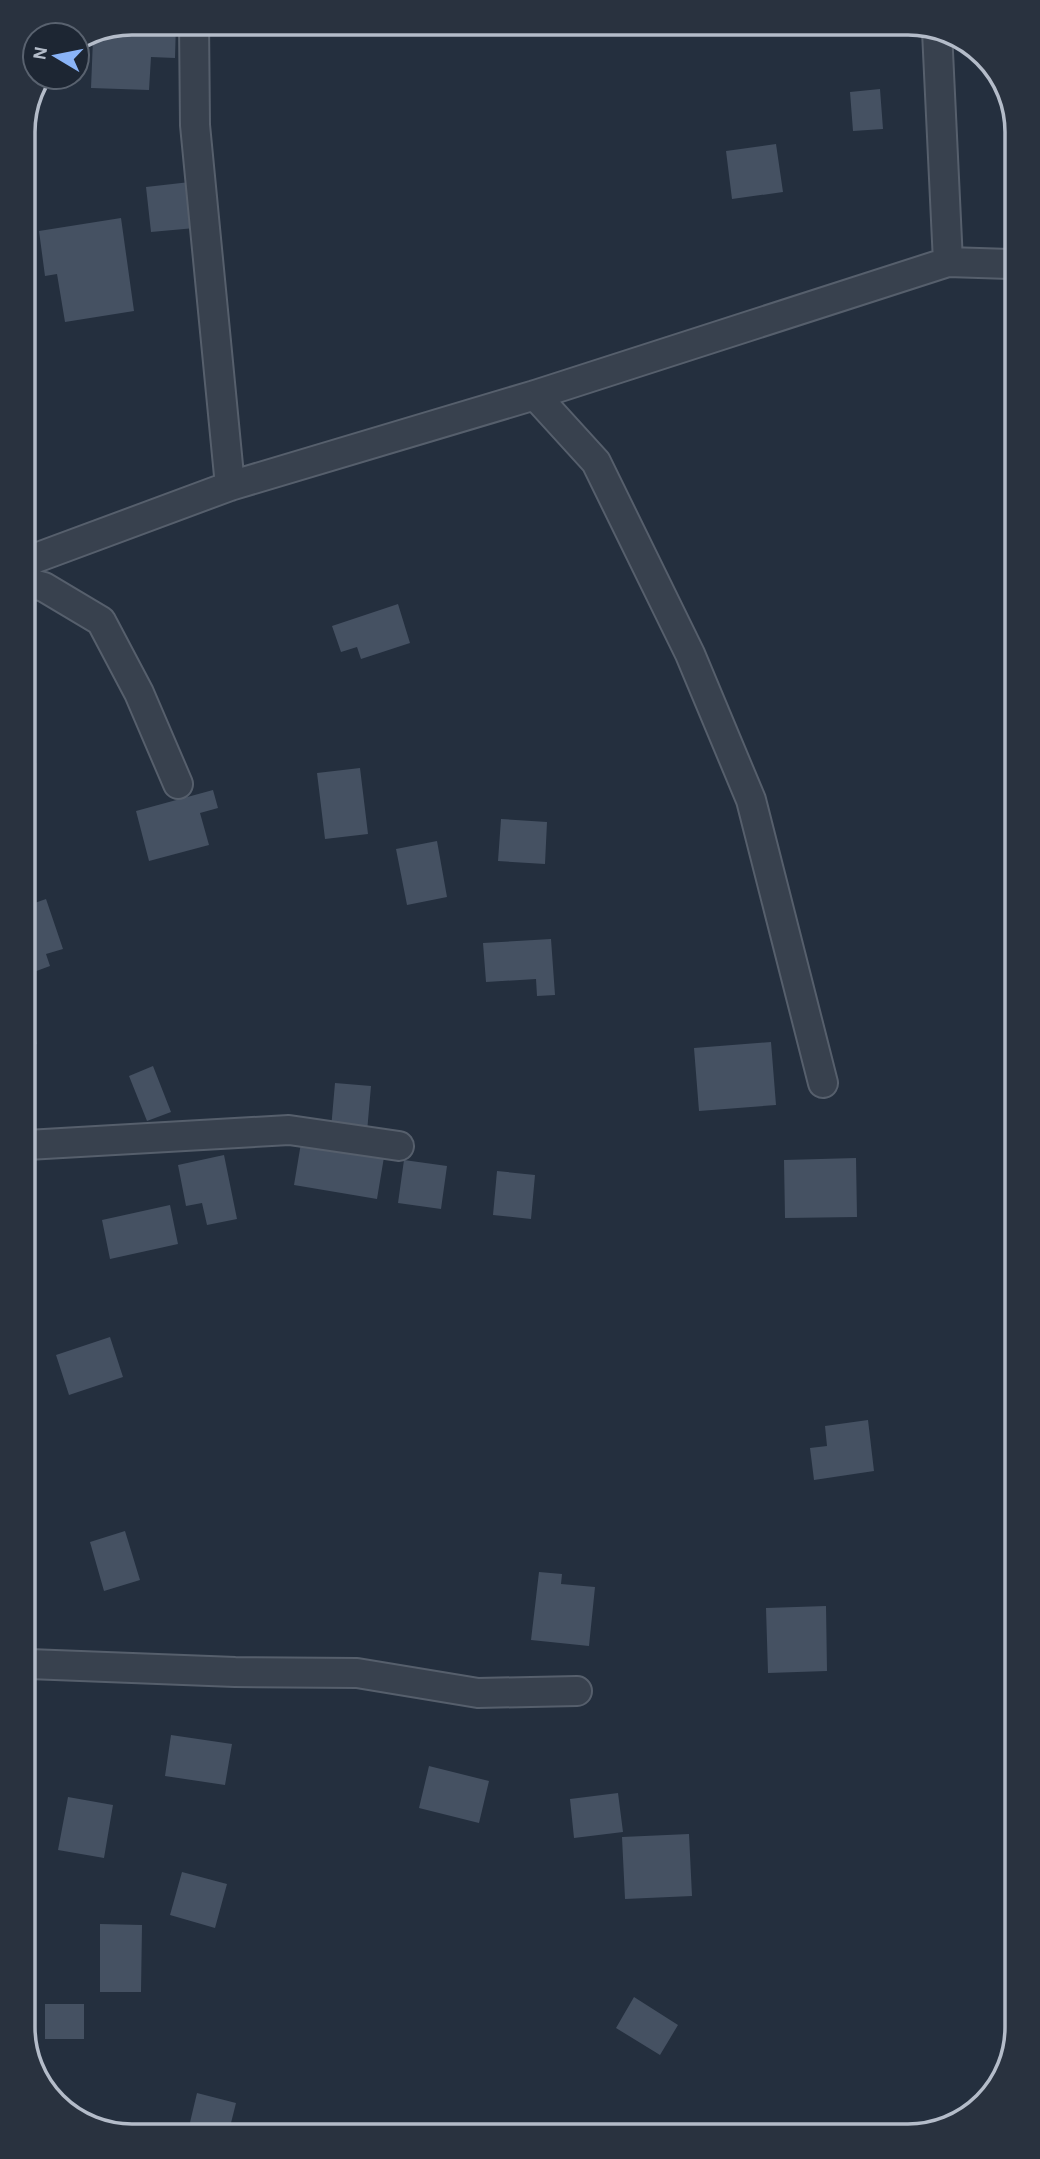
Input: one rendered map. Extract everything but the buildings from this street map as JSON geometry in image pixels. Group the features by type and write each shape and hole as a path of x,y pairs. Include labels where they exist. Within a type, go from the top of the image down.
{"street":[{"path":"194,35 195,125 230,486"},
{"path":"937,39 948,262"},
{"path":"35,558 230,486 535,394 948,262 1005,264"},
{"path":"535,394 596,462 690,654 751,800 823,1083"},
{"path":"35,585 44,587 101,621 139,693 178,784"},
{"path":"35,1145 289,1130 399,1146"},
{"path":"35,1664 235,1672 357,1673 478,1693 577,1691"}]}
